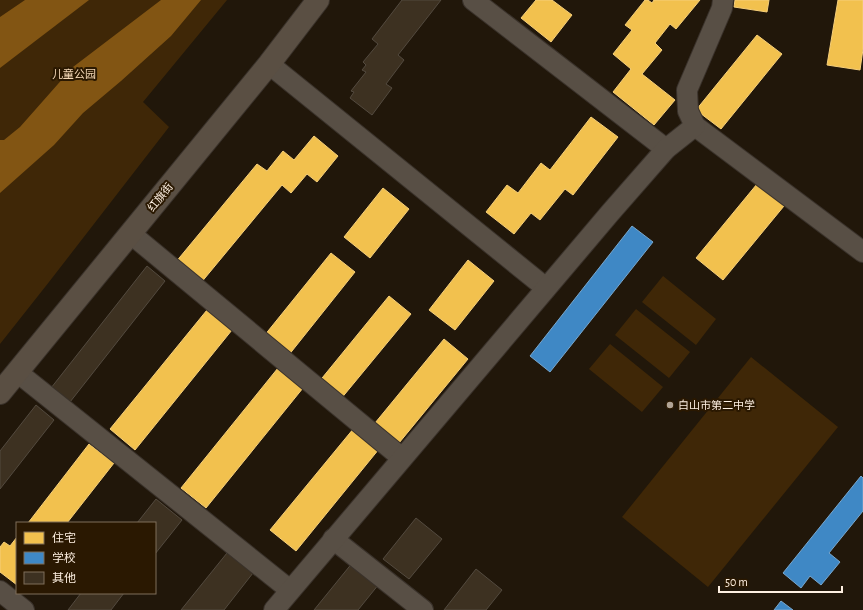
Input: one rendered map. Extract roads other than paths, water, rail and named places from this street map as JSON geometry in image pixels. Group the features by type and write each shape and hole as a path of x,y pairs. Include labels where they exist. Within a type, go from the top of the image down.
{"main road":[{"name":"红旗街","path":"0,393 269,64 318,0"}],"street":[{"path":"473,0 666,149"},
{"path":"723,0 722,8 687,90 688,111 695,126 863,252"},
{"path":"269,64 546,288"},
{"path":"274,610 333,538 610,213 666,149 695,126"},
{"path":"131,234 402,458"},
{"path":"17,372 290,590"},
{"path":"333,538 423,610"},
{"path":"0,591 24,610"}],"place":[{"name":"白山市第二中学","path":"670,405"}],"park label":[{"name":"儿童公园","path":"74,74"}]}
